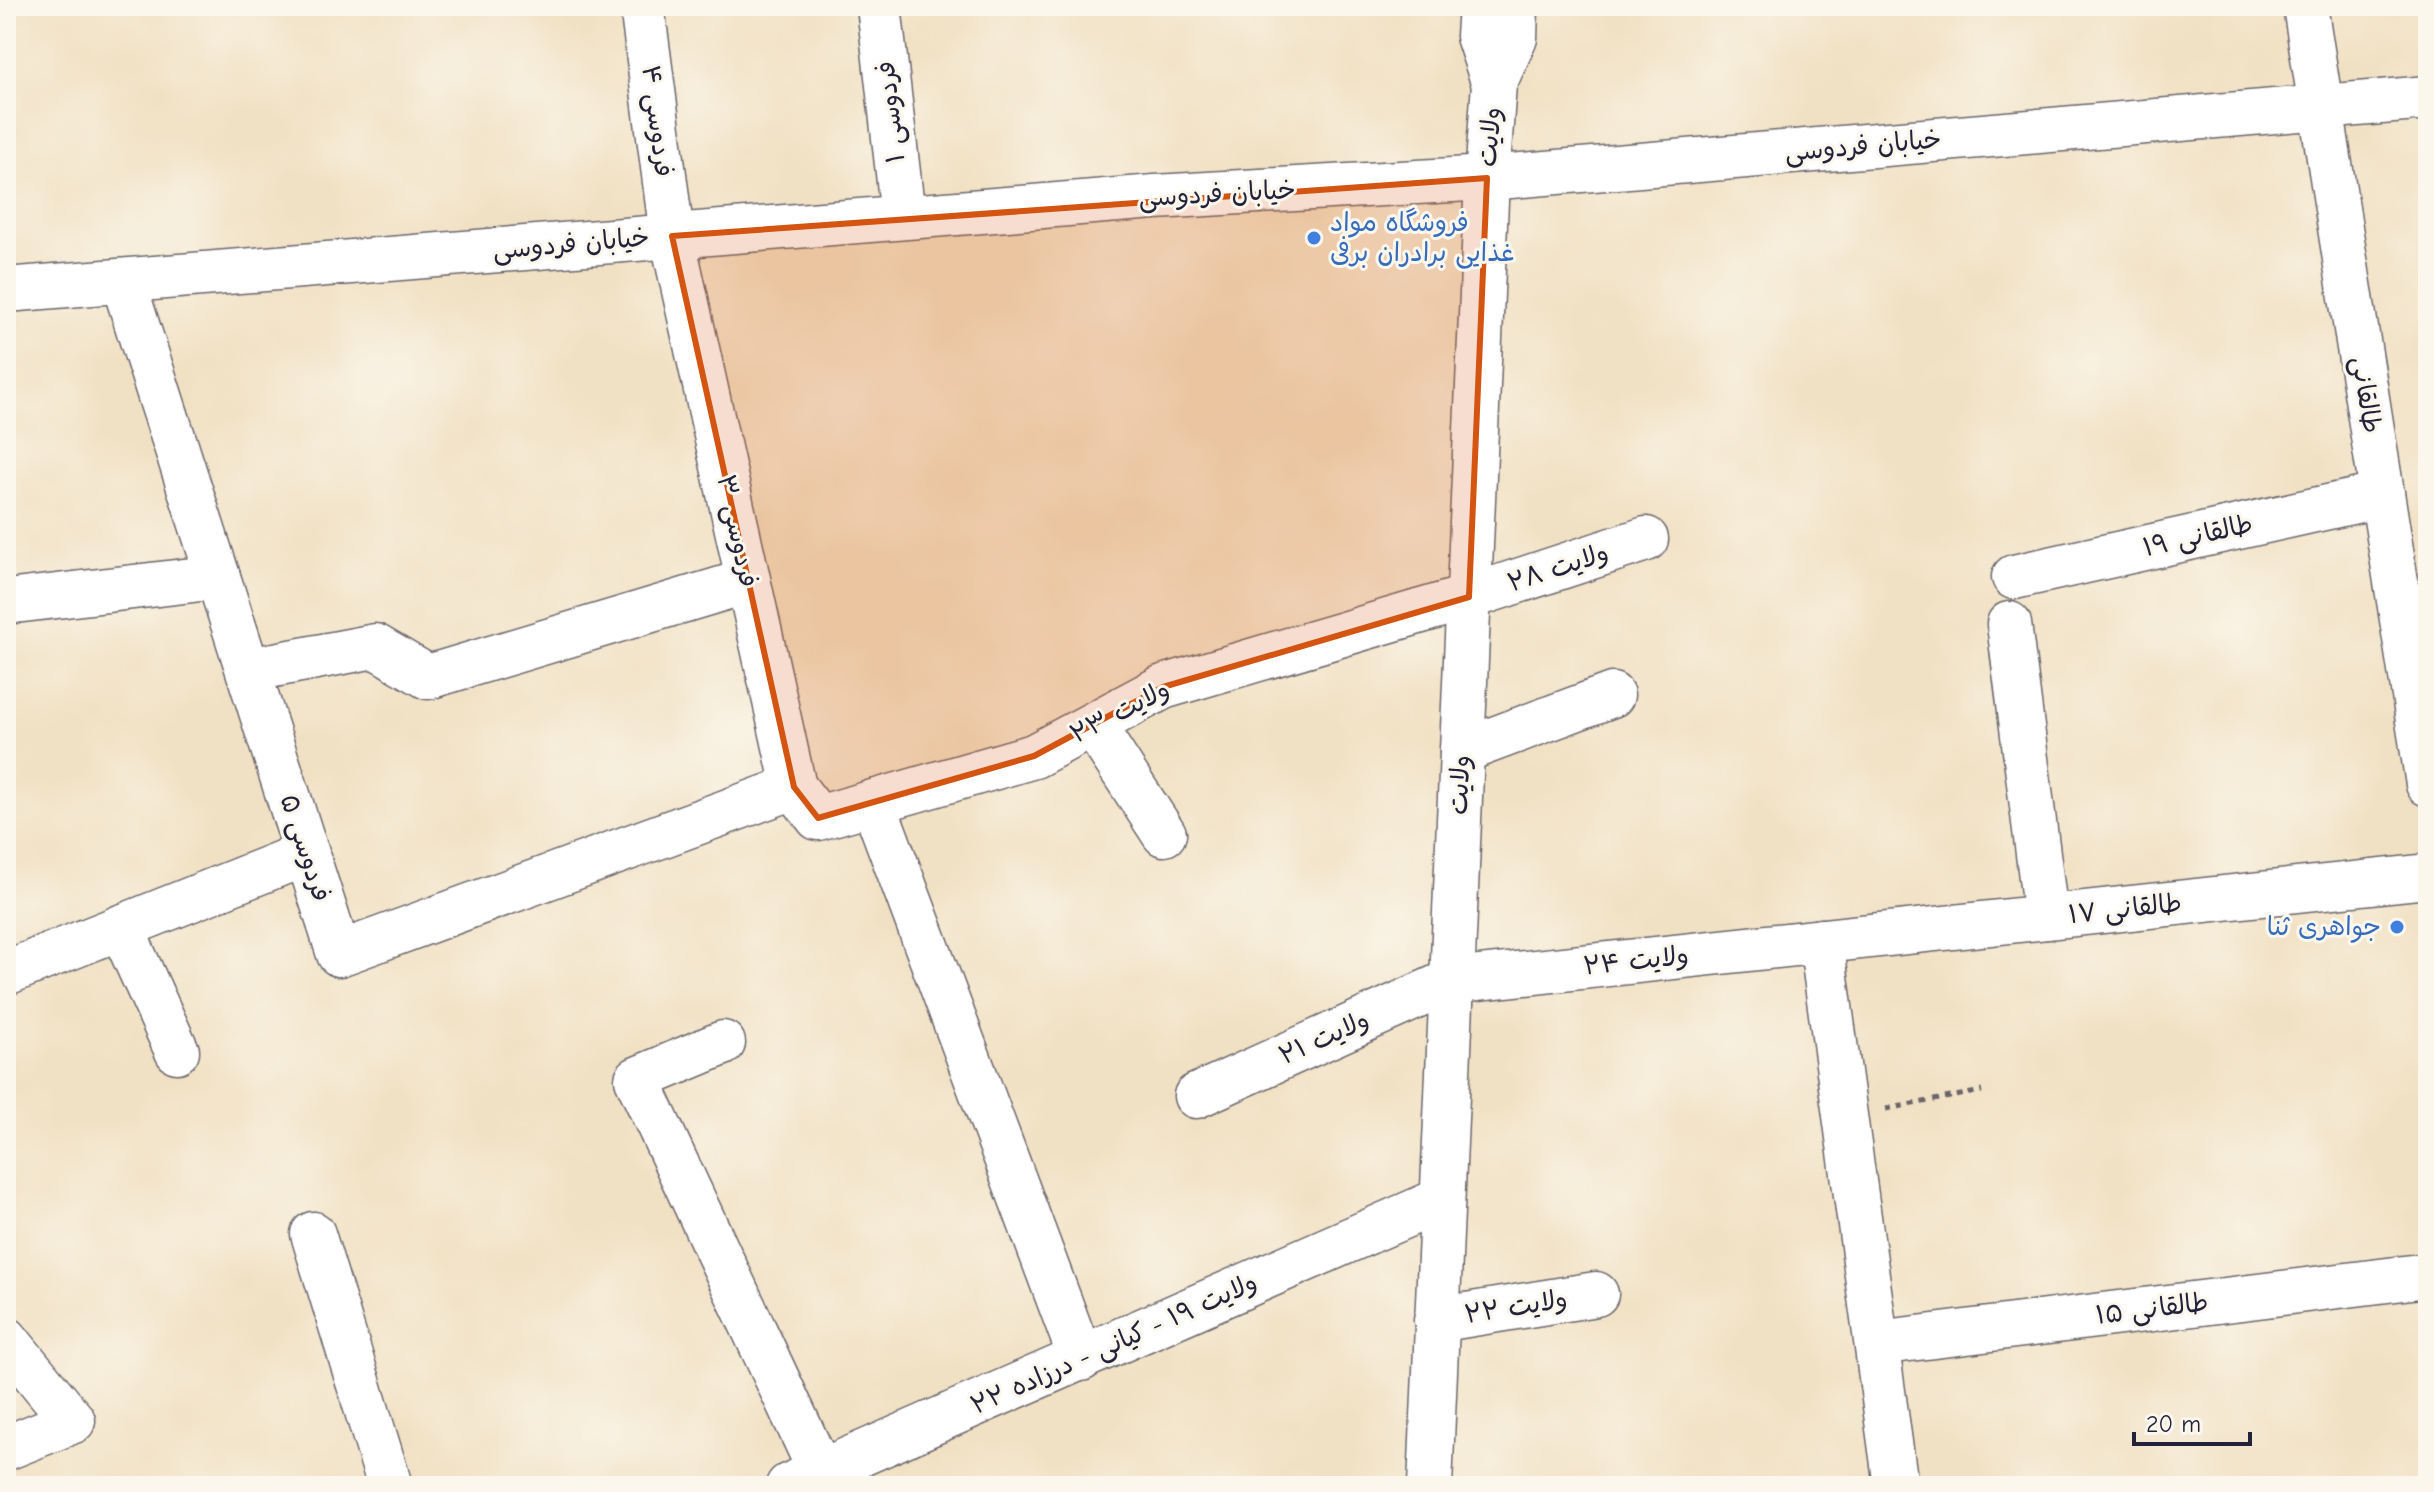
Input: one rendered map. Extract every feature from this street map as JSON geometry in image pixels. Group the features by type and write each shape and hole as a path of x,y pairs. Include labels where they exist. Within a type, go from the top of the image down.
{"street":[{"name":"فردوسی ۴","path":"642,6 672,236"},
{"name":"فردوسی ۱","path":"879,6 903,217"},
{"name":"ولایت","path":"1480,6 1478,36 1494,84"},
{"name":"ولایت","path":"1430,1486 1487,178 1494,84 1515,38 1516,6"},
{"name":"طالقانی","path":"2305,6 2428,784"},
{"name":"خیابان فردوسی","path":"6,290 1155,197 1487,178 2428,98"},
{"name":"فردوسی ۳","path":"672,236 748,581 806,802"},
{"name":"فردوسی ۵","path":"123,281 339,954 806,802"},
{"name":"طالقانی ۱۹","path":"2014,577 2382,495"},
{"name":"ولایت ۲۸","path":"1469,597 1646,539"},
{"path":"6,602 218,577"},
{"path":"248,670 375,646 428,677 748,581"},
{"name":"ولایت ۲۳","path":"806,802 873,802 1034,756 1163,687 1469,597"},
{"path":"2009,624 2046,917"},
{"path":"1462,751 1612,695"},
{"path":"1093,725 1164,834"},
{"path":"873,802 1081,1359"},
{"path":"6,973 307,853"},
{"name":"طالقانی ۱۷","path":"1821,941 2428,876"},
{"path":"121,927 177,1051"},
{"path":"1821,941 1896,1486"},
{"name":"ولایت ۲۴","path":"1451,981 1821,941"},
{"name":"ولایت ۲۱","path":"1196,1096 1451,981"},
{"path":"723,1043 637,1079 804,1480"},
{"name":"ولایت ۱۹ - کیانی - درزاده ۲۲","path":"804,1480 1441,1200"},
{"path":"313,1234 390,1486"},
{"name":"طالقانی ۱۵","path":"1877,1343 2428,1275"},
{"name":"ولایت ۲۲","path":"1436,1320 1596,1294"},
{"path":"6,1339 73,1421 6,1448"}],"path":[{"path":"1846,1117 1982,1091"}],"highlighted area":[{"path":"1487,178 1469,597 1163,687 1034,756 818,818 794,787 672,236"}],"place":[{"name":"فروشگاه مواد غذایی برادران برفی","path":"1314,238"},
{"name":"جواهری ثنا","path":"2397,927"}]}
